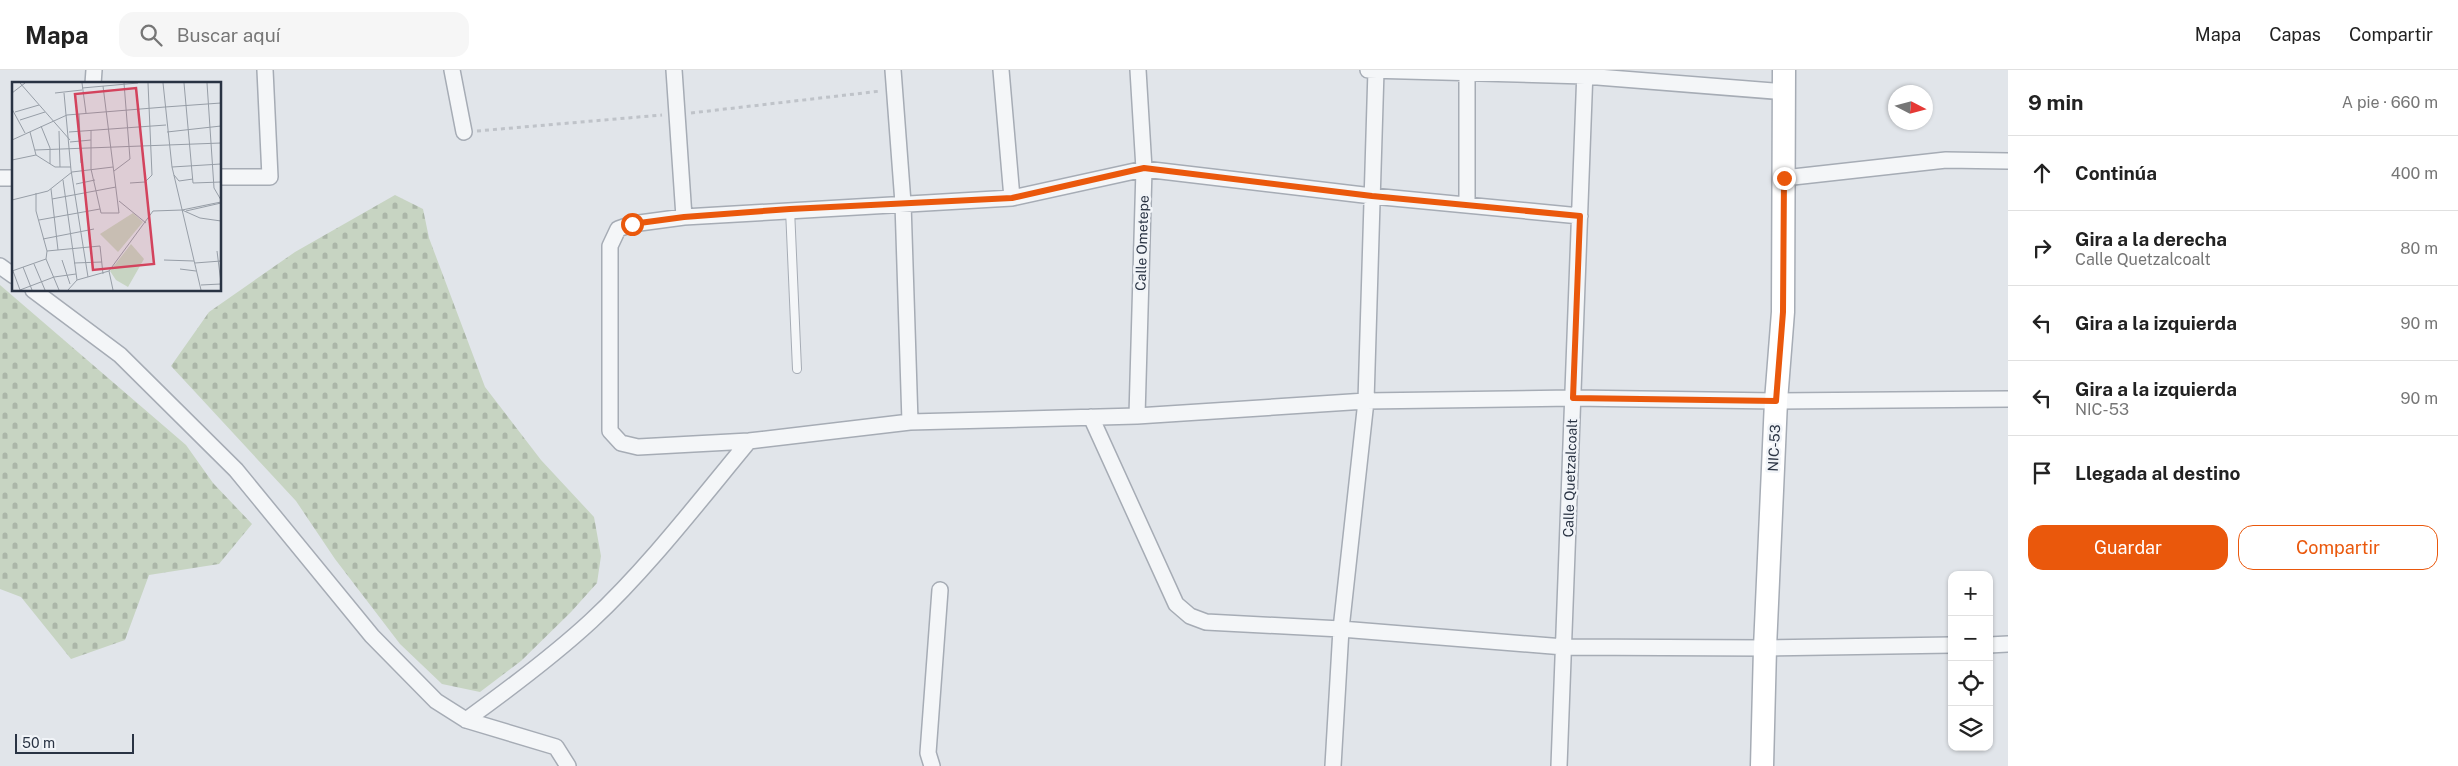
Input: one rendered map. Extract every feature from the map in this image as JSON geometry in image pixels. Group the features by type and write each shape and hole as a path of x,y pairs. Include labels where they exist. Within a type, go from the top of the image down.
{"main road":[{"name":"NIC-53","path":"1762,766 1765,648 1776,401 1783,312 1784,81"}],"street":[{"path":"221,177 270,177 265,70"},
{"path":"452,70 464,132"},
{"path":"674,70 684,217"},
{"path":"893,70 903,203 910,422"},
{"path":"1001,70 1012,198"},
{"name":"Calle Ometepe","path":"1137,416 1144,168 1138,70"},
{"path":"1368,70 1585,73 1784,81"},
{"path":"1333,766 1341,629 1366,401 1376,70"},
{"path":"1467,72 1467,205"},
{"name":"Calle Quetzalcoalt","path":"1559,766 1585,73"},
{"path":"1784,178 1946,160 2008,161"},
{"path":"1580,216 1372,196 1144,168 1012,198 790,209 684,217 632,224 618,229 610,246 610,431 620,443 638,447 750,441 910,422 1137,416 1366,401 1573,398 1776,401 2008,399"},
{"path":"0,266 12,275"},
{"path":"34,291 120,355 236,470 372,636 436,701 466,720 556,747 568,766"},
{"path":"1091,417 1176,604 1190,616 1206,622 1341,629 1564,647 1765,648 1948,645"},
{"path":"466,720 527,676 592,620 663,544 750,441"},
{"path":"932,766 928,753 940,590"},
{"path":"1993,644 2008,644"}],"lane":[{"path":"790,209 797,369"}],"green space":[{"path":"395,195 423,209 429,238 485,387 541,460 594,517 601,556 597,583 571,612 521,661 480,692 442,684 400,644 335,559 296,501 171,366 209,312 295,252"},
{"path":"0,285 186,445 213,483 252,524 219,564 149,575 125,640 71,659 21,597 0,589"}],"route":[{"path":"632,224 684,217 790,209 1012,198 1144,168 1372,196 1580,216 1573,398 1776,401 1783,312 1784,178"}]}
